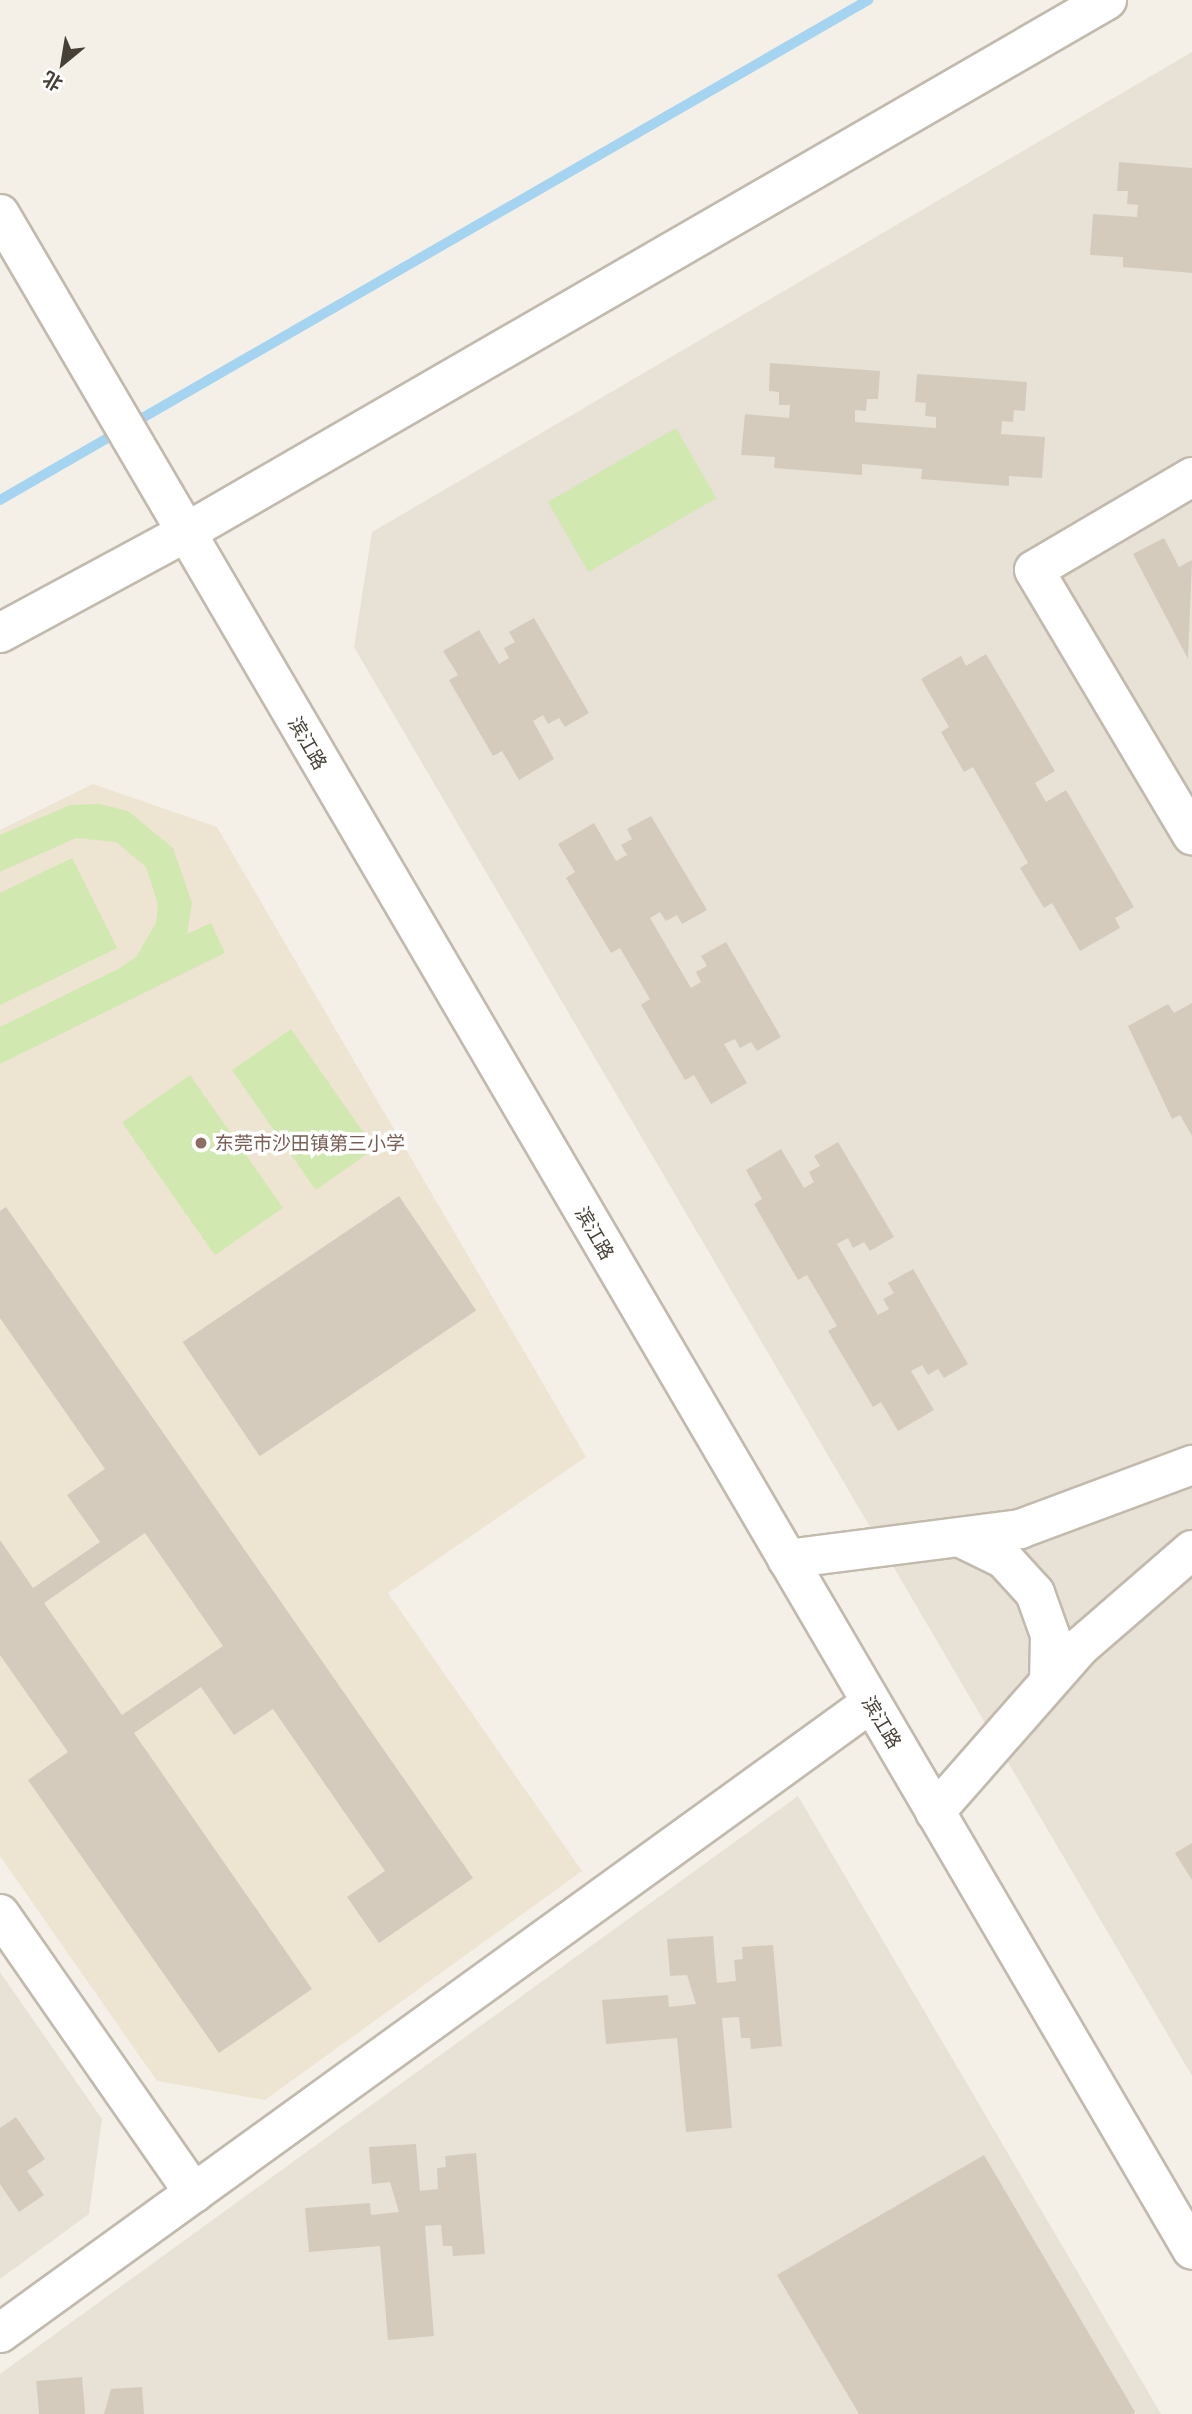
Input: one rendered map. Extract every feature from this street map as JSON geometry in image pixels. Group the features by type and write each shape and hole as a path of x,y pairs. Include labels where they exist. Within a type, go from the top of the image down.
{"street":[{"path":"0,633 185,533 1107,0"},
{"name":"滨江路","path":"0,214 1192,2250"},
{"path":"1192,477 1034,570 1192,835"},
{"path":"787,1559 963,1539 1060,1517 1192,1465"},
{"path":"963,1539 1004,1559 1035,1593 1050,1635 1049,1681"},
{"path":"935,1812 1049,1681 1192,1550"},
{"path":"0,2333 871,1703"},
{"path":"0,1914 194,2193"}],"shaded area":[{"path":"1192,52 1192,2076 354,647 372,532"},
{"name":"东莞市沙田镇第三小学","path":"93,784 217,827 586,1457 388,1593 582,1871 265,2100 157,2081 0,1856 0,830"},
{"path":"798,1796 1161,2414 0,2414 0,2374"},
{"path":"0,1972 102,2119 89,2214 0,2279"}],"green space":[{"path":"676,428 716,498 588,572 548,502"},
{"path":"100,804 128,811 173,848 192,903 187,934 211,923 225,953 0,1064 0,1027 120,968 136,957 156,923 158,904 146,867 116,842 76,838 0,872 0,835 70,805"},
{"path":"72,858 117,948 0,1005 0,893"},
{"path":"291,1029 375,1149 316,1190 232,1070"},
{"path":"190,1075 283,1208 215,1255 122,1123"}],"building":[{"path":"1119,162 1192,168 1192,273 1123,267 1123,257 1090,255 1093,214 1137,217 1138,205 1127,204 1128,191 1117,191"},
{"path":"770,363 880,371 878,399 867,399 866,411 855,410 855,422 936,428 936,417 925,416 926,403 915,402 917,374 1027,382 1025,411 1014,410 1013,422 1002,421 1001,434 1045,437 1042,478 1009,476 1009,486 921,479 922,469 862,464 862,475 774,468 775,457 741,455 745,414 789,418 790,405 779,405 779,392 769,391"},
{"path":"1164,538 1179,567 1192,560 1188,659 1133,554"},
{"path":"534,618 589,713 565,727 559,718 548,724 543,715 533,721 554,759 519,780 502,751 493,756 449,680 458,675 443,651 479,630 499,664 509,658 504,648 515,642 509,632"},
{"path":"986,654 1055,771 1035,783 1046,802 1066,790 1134,907 1115,918 1120,928 1080,951 1052,903 1044,908 1020,868 1028,863 973,767 964,772 941,732 949,727 921,679 961,656 966,666"},
{"path":"651,816 707,910 682,924 677,915 666,921 660,912 650,918 691,988 701,982 696,972 707,966 701,956 726,942 781,1037 757,1051 751,1042 740,1048 735,1039 724,1044 747,1083 711,1104 694,1075 685,1080 641,1005 650,999 620,948 611,953 566,878 575,872 558,844 594,823 616,861 627,855 621,845 632,839 627,829"},
{"path":"1192,1003 1192,1136 1180,1115 1172,1119 1128,1026 1168,1004 1174,1013"},
{"path":"838,1142 894,1237 870,1251 864,1242 853,1248 848,1238 837,1244 878,1315 889,1309 883,1299 894,1293 888,1283 913,1269 968,1364 944,1378 938,1369 928,1375 922,1365 911,1371 934,1410 898,1431 881,1402 873,1407 828,1331 837,1326 807,1275 798,1280 754,1204 762,1199 746,1170 781,1149 804,1188 814,1182 809,1172 820,1166 814,1156"},
{"path":"399,1196 476,1310 260,1456 183,1342"},
{"path":"6,1207 473,1878 379,1943 347,1897 385,1871 273,1709 234,1735 201,1687 134,1733 312,1989 219,2053 28,1780 68,1752 0,1655 0,1540 33,1588 100,1542 67,1495 105,1469 0,1318 0,1211","holes":["145,1533 223,1646 122,1715 44,1603"]},
{"path":"1192,1843 1192,1880 1175,1853"},
{"path":"713,1936 717,1983 736,1981 734,1960 743,1959 742,1947 773,1945 782,2046 751,2049 750,2038 741,2038 739,2017 722,2018 732,2128 686,2132 677,2038 606,2044 602,2000 668,1995 669,2007 696,2004 687,1975 670,1976 667,1939"},
{"path":"16,2117 45,2159 27,2171 44,2195 19,2212 0,2184 0,2128"},
{"path":"416,2144 420,2191 438,2189 437,2168 446,2167 445,2156 476,2153 485,2254 453,2256 452,2246 443,2246 441,2225 425,2226 434,2336 388,2340 380,2246 309,2252 305,2208 370,2203 371,2215 399,2212 390,2182 372,2184 369,2147"},
{"path":"984,2155 1135,2412 1133,2414 859,2414 777,2275"},
{"path":"82,2377 85,2414 39,2414 36,2381"},
{"path":"142,2387 144,2414 104,2414 111,2389"}],"waterway":[{"path":"0,500 868,0"}],"place":[{"name":"东莞市沙田镇第三小学","path":"201,1143"}]}
